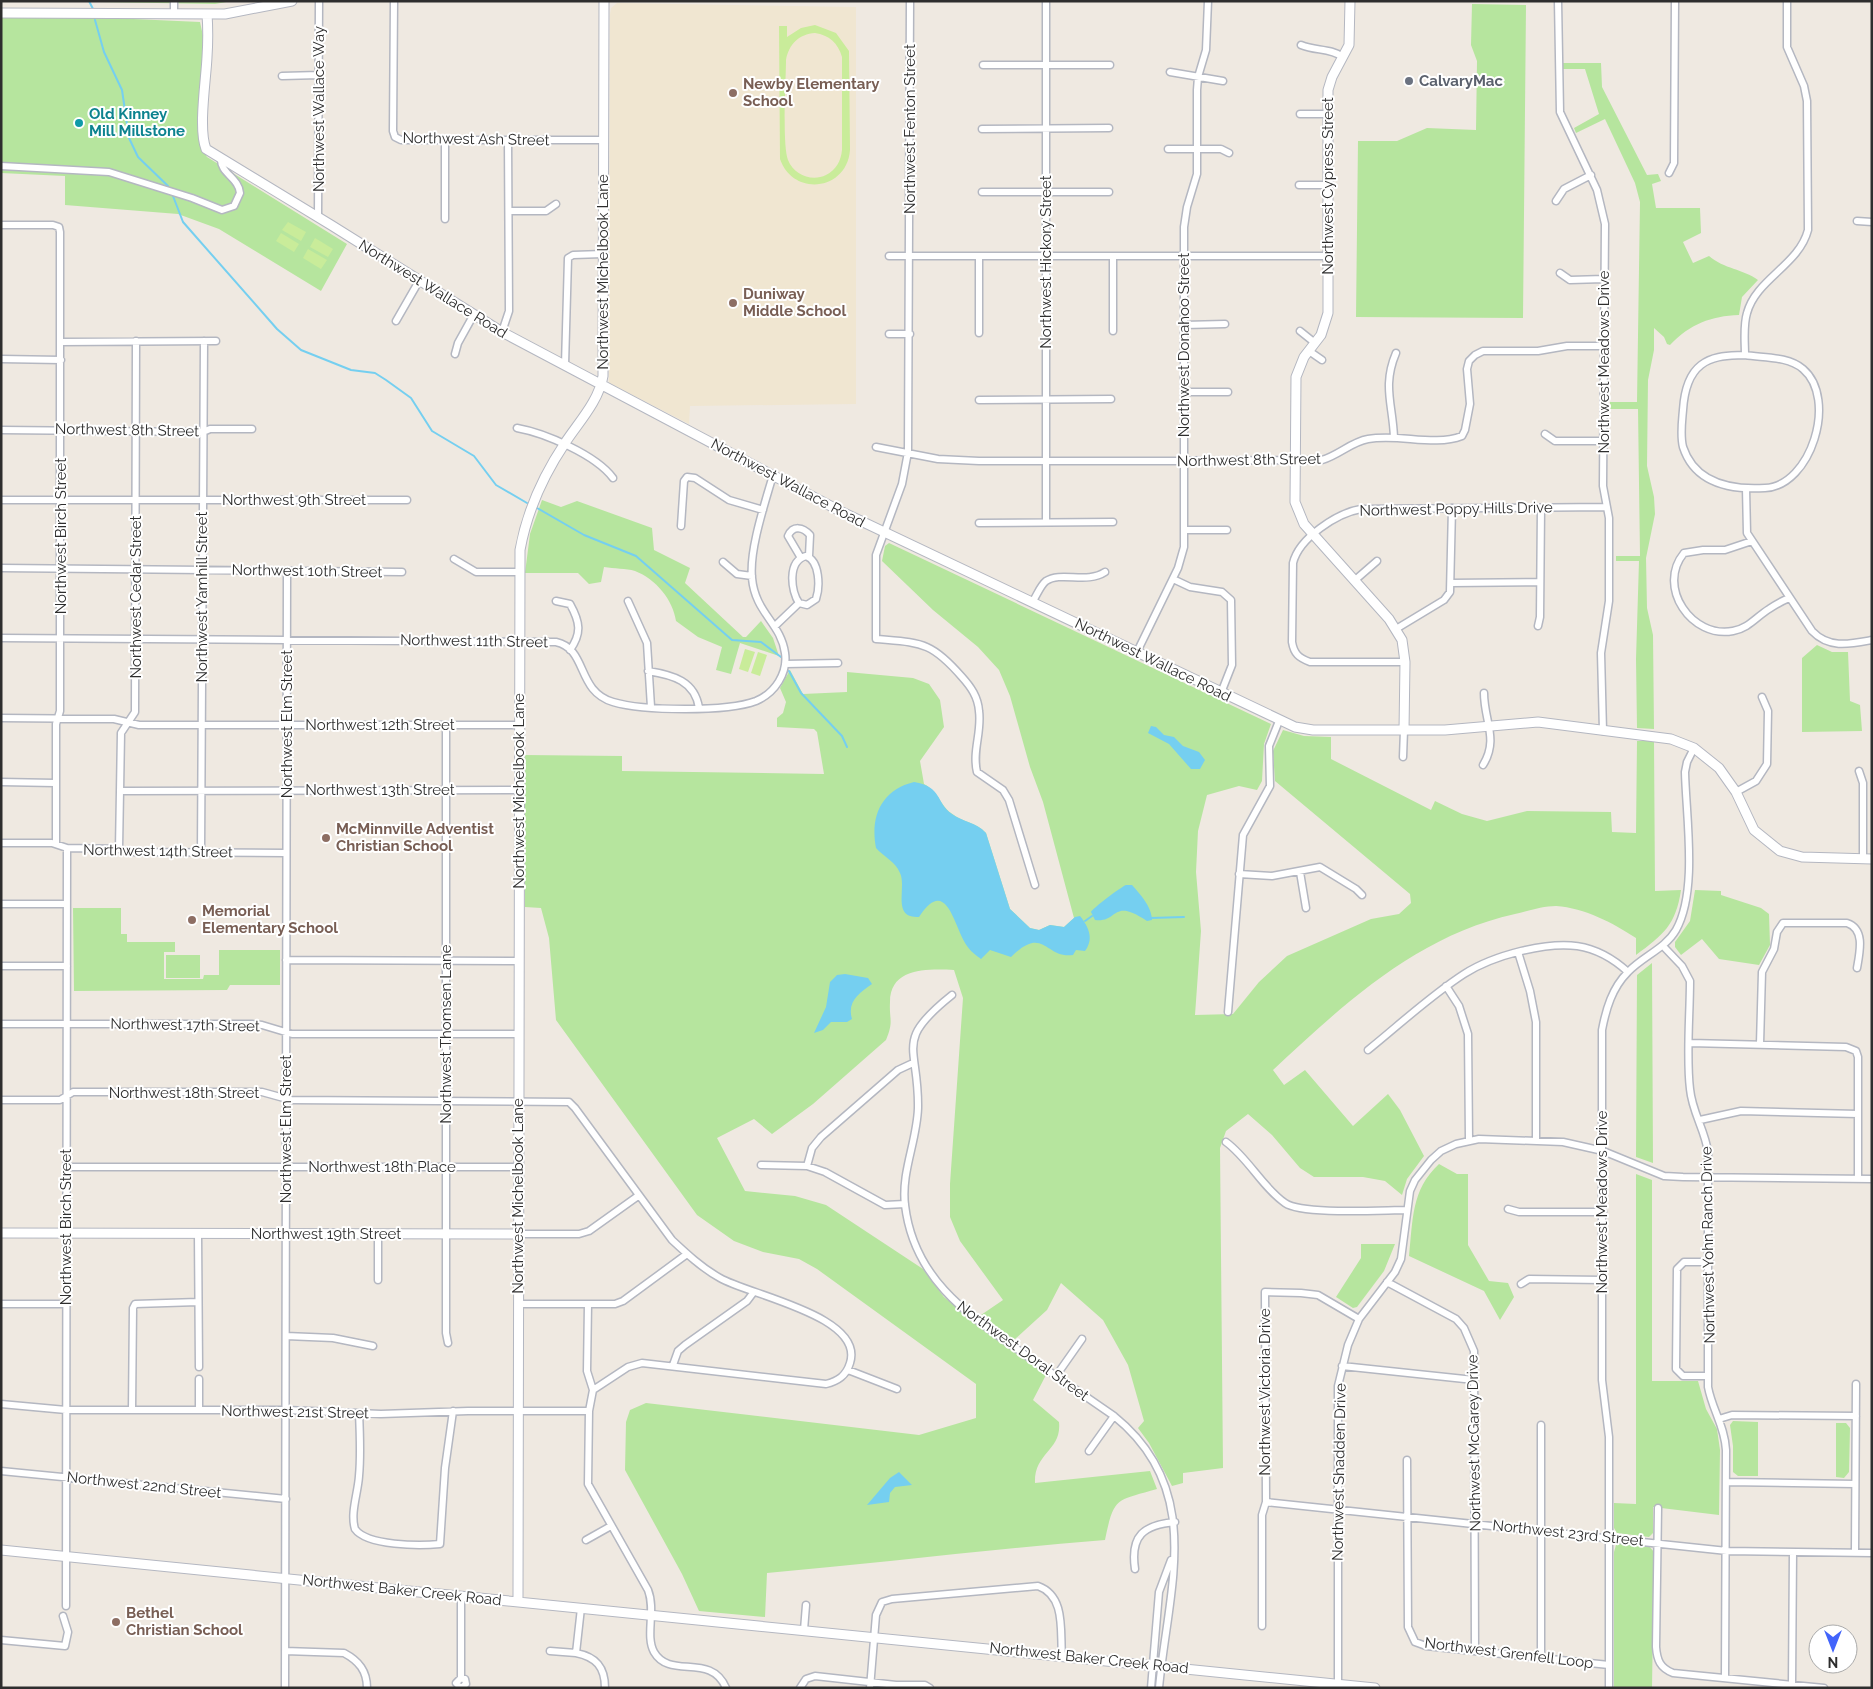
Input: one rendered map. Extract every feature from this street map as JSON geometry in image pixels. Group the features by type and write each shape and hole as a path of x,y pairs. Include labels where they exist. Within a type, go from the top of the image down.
{"street":[{"path":"174,1 174,14"},
{"path":"1,13 207,14 245,11 292,1"},
{"name":"Northwest Wallace Way","path":"318,217 319,1"},
{"name":"Northwest Ash Street","path":"394,1 393,131 395,137 401,140 604,140"},
{"name":"Northwest Michelbook Lane","path":"518,1602 520,550 528,517 542,483 602,384 604,1"},
{"name":"Northwest Fenton Street","path":"910,1 908,452 902,484 876,555 876,639 910,642 935,650 944,656 972,688 979,710 974,759 978,772 1003,790 1009,800 1035,885"},
{"name":"Northwest Hickory Street","path":"1046,1 1046,522"},
{"name":"Northwest Donahoo Street","path":"1137,652 1173,579 1183,553 1185,530 1185,218 1195,186 1198,77 1207,44 1208,1"},
{"name":"Northwest Cypress Street","path":"1350,1 1350,38 1343,57 1329,83 1328,313 1325,326 1298,367 1296,377 1295,502 1298,515 1396,629 1405,649 1404,730"},
{"name":"Northwest Meadows Drive","path":"1558,1 1560,112 1591,175 1604,213 1603,486 1607,507 1609,601 1601,653 1603,731"},
{"path":"1668,173 1674,162 1675,1"},
{"path":"1745,355 1745,324 1750,304 1793,256 1804,240 1808,230 1807,100 1804,86 1787,47 1787,1"},
{"name":"Northwest Wallace Road","path":"207,14 208,51 204,95 206,150 318,217 473,316 885,533 1033,601 1279,721 1295,727 1313,730 1466,729 1538,722 1603,731 1653,735 1671,739 1694,748 1719,768 1736,792 1754,830 1780,851 1802,857 1869,857"},
{"path":"1301,44 1312,49 1331,50 1343,57"},
{"path":"983,65 1110,65"},
{"path":"1170,72 1223,81"},
{"path":"282,76 319,76"},
{"path":"1300,114 1328,114"},
{"path":"982,129 1109,128"},
{"path":"445,140 445,220"},
{"path":"502,332 510,311 508,140"},
{"path":"1168,149 1221,149 1229,153"},
{"path":"1,166 109,172 178,193 222,210 234,206 240,193 237,183 223,168 222,159"},
{"path":"1556,201 1564,190 1591,175"},
{"path":"1299,185 1328,185"},
{"path":"982,192 1109,192"},
{"path":"508,211 546,211 556,204"},
{"path":"1857,221 1872,222"},
{"name":"Northwest Birch Street","path":"1,225 54,225 59,227 62,500 60,711 58,718 55,782 56,844"},
{"path":"565,365 568,258 573,255 604,254"},
{"path":"889,256 1328,256"},
{"path":"979,256 979,333"},
{"path":"1113,256 1113,332"},
{"path":"1560,273 1570,280 1604,279"},
{"path":"396,321 419,281"},
{"path":"455,354 458,343 473,316"},
{"path":"1184,325 1226,324"},
{"path":"1300,331 1322,360"},
{"path":"889,334 910,334"},
{"name":"Northwest Cedar Street","path":"119,849 121,733 135,712 136,341"},
{"name":"Northwest Yamhill Street","path":"202,852 204,341"},
{"path":"60,342 216,341"},
{"name":"Northwest 8th Street","path":"876,447 959,461 1322,460 1334,456 1358,441 1394,438 1440,440 1462,436 1466,430 1470,404 1467,369 1469,361 1483,351 1538,351 1567,346 1603,346"},
{"path":"1394,438 1393,413 1388,388 1390,368 1396,354"},
{"path":"1745,355 1787,361 1804,369 1813,384 1819,410 1814,440 1799,470 1781,484 1767,488 1731,488 1720,485 1701,473 1689,460 1683,447 1681,433 1686,390 1699,366 1718,357 1745,355"},
{"path":"1,360 61,360"},
{"path":"1184,392 1228,392"},
{"path":"979,400 1111,400"},
{"path":"517,428 533,432 564,445 605,468 613,478"},
{"name":"Northwest 8th Street","path":"1,430 62,429 203,432 210,429 252,429"},
{"path":"1545,434 1555,441 1603,441"},
{"path":"773,475 763,510 752,576 758,605 775,626 783,643 785,664 838,663"},
{"path":"681,526 684,481 687,477 695,478 734,502 763,510"},
{"path":"1746,488 1746,527 1752,541 1789,598 1818,637 1838,644 1872,640"},
{"name":"Northwest 9th Street","path":"1,500 408,500"},
{"name":"Northwest Poppy Hills Drive","path":"1405,662 1310,662 1295,653 1292,642 1293,563 1295,553 1334,517 1347,511 1361,509 1607,507"},
{"path":"1396,629 1444,600 1450,592 1452,508"},
{"path":"1538,626 1541,508"},
{"path":"979,523 1113,522"},
{"path":"800,558 788,536 792,530 797,528 805,530 810,535 809,556 816,570 817,595 810,605 799,603 794,595 792,579 800,558 809,556"},
{"path":"1185,530 1227,530"},
{"path":"1752,541 1725,550 1703,550 1684,553 1679,560 1674,576 1676,595 1684,611 1704,628 1713,631 1729,632 1748,625 1768,609 1789,598"},
{"path":"454,560 476,572 519,572"},
{"path":"1354,581 1377,561"},
{"path":"723,562 737,574 752,576"},
{"name":"Northwest 10th Street","path":"1,568 402,572"},
{"name":"Northwest Elm Street","path":"285,1688 287,571"},
{"path":"1033,601 1041,586 1052,578 1096,578 1105,572"},
{"path":"1173,579 1190,587 1222,592 1231,600 1232,665 1221,693"},
{"path":"1451,582 1540,582"},
{"path":"556,601 570,604 579,627 579,636 570,650"},
{"path":"628,601 647,643 650,707"},
{"path":"775,626 799,603"},
{"name":"Northwest 11th Street","path":"1,638 556,642 570,650 580,663 586,682 601,697 615,703 650,707 699,708 756,701 768,694 776,686 785,664"},
{"path":"648,671 671,677 686,684 697,695 699,708"},
{"path":"1483,765 1491,749 1484,693"},
{"path":"1736,792 1756,781 1767,764 1768,711 1762,697"},
{"name":"Northwest 12th Street","path":"1,718 114,719 139,725 519,725"},
{"path":"1228,1012 1243,834 1270,786 1269,746 1279,721"},
{"name":"Northwest Thomsen Lane","path":"446,725 446,1333 448,1343"},
{"path":"1403,757 1404,730"},
{"name":"Northwest Meadows Drive","path":"1609,1688 1609,1437 1602,1380 1602,1030 1606,1010 1614,991 1628,972 1663,946 1675,932 1687,904 1688,831 1685,772 1687,762 1694,748"},
{"path":"1859,772 1863,782 1869,857"},
{"path":"1,782 55,782"},
{"name":"Northwest 13th Street","path":"120,791 519,790"},
{"name":"Northwest 14th Street","path":"1,843 56,844 67,848 119,849 129,852 286,853"},
{"name":"Northwest Birch Street","path":"66,1606 67,848"},
{"path":"1239,874 1272,876 1320,867 1334,874 1362,896"},
{"path":"1300,872 1306,908"},
{"path":"1,904 67,904"},
{"path":"1760,1044 1762,972 1774,949 1777,932 1783,923 1847,923 1854,926 1859,934 1857,968"},
{"path":"1368,1050 1446,986 1480,965 1518,952 1553,944 1582,946 1607,957 1628,972"},
{"name":"Northwest Yohn Ranch Drive","path":"1663,946 1688,974 1689,1087 1706,1138 1710,1177 1708,1376 1710,1398 1726,1442 1725,1678"},
{"path":"1518,952 1530,991 1536,1022 1536,1141"},
{"path":"286,960 518,961"},
{"path":"1,966 67,966"},
{"path":"1446,986 1459,1006 1468,1034 1469,1140 1563,1142 1603,1151 1664,1176 1872,1179"},
{"name":"Northwest Doral Street","path":"952,995 921,1022 915,1034 913,1064 916,1081 917,1120 905,1176 905,1204 909,1224 924,1262 950,1298 969,1314 1114,1416 1133,1432 1145,1447 1167,1491 1175,1522 1170,1608 1164,1656 1157,1665"},
{"name":"Northwest 17th Street","path":"1,1024 252,1024 262,1025 286,1033 518,1034"},
{"path":"1690,1043 1846,1046 1856,1051 1858,1057 1858,1179"},
{"path":"807,1166 812,1148 821,1137 898,1070 913,1064"},
{"name":"Northwest 18th Street","path":"1,1100 60,1100 73,1092 262,1092 286,1099 559,1100 572,1104 638,1196"},
{"path":"1700,1120 1741,1111 1858,1114"},
{"name":"Northwest Shadden Drive","path":"1338,1686 1338,1386 1342,1366 1359,1319 1387,1282 1401,1259 1410,1191 1422,1169 1441,1151 1469,1140"},
{"path":"1226,1142 1240,1153 1278,1198 1295,1208 1407,1210"},
{"path":"761,1165 807,1166 825,1172 885,1204 905,1204"},
{"name":"Northwest 18th Place","path":"66,1167 518,1167"},
{"path":"592,1390 628,1367 642,1363 673,1365 817,1385 834,1382 848,1370 851,1352 844,1335 835,1327 800,1308 753,1293 719,1278 672,1240 638,1196"},
{"name":"Northwest 19th Street","path":"1,1233 579,1234 589,1231 638,1196"},
{"path":"1508,1209 1519,1212 1603,1212"},
{"path":"198,1234 199,1367"},
{"path":"378,1234 378,1280"},
{"path":"518,1304 616,1304 623,1301 687,1254"},
{"path":"1708,1376 1683,1376 1676,1369 1677,1269 1684,1262 1710,1262"},
{"path":"1521,1284 1529,1279 1602,1280"},
{"name":"Northwest McGarey Drive","path":"1387,1282 1448,1314 1464,1328 1474,1351 1475,1651"},
{"name":"Northwest Victoria Drive","path":"1266,1502 1265,1292 1318,1295 1359,1319"},
{"path":"673,1365 678,1351 747,1301 753,1293"},
{"path":"132,1410 133,1308 135,1304 198,1302"},
{"path":"1,1304 66,1304"},
{"path":"588,1304 588,1371 592,1390 589,1411 588,1484 648,1590 652,1615 650,1641 656,1656 671,1665 714,1671 722,1678 726,1688"},
{"path":"286,1336 333,1338 373,1346"},
{"path":"1056,1376 1082,1339"},
{"path":"1342,1366 1474,1380"},
{"path":"848,1370 897,1389"},
{"path":"199,1378 199,1410"},
{"path":"1855,1552 1856,1384"},
{"name":"Northwest 21st Street","path":"1,1404 66,1410 286,1410 415,1414 453,1411 589,1411"},
{"path":"359,1413 360,1464 353,1517 355,1529 367,1539 424,1545 440,1544 445,1468 453,1411"},
{"path":"1719,1419 1732,1415 1856,1416"},
{"path":"1089,1451 1114,1416"},
{"path":"1541,1425 1541,1658"},
{"path":"1408,1460 1408,1517"},
{"name":"Northwest 22nd Street","path":"1,1471 286,1499"},
{"path":"1727,1482 1855,1484"},
{"path":"1262,1626 1262,1515 1266,1502"},
{"name":"Northwest 23rd Street","path":"1266,1502 1727,1551 1872,1552"},
{"path":"1658,1508 1656,1647 1659,1662 1673,1673 1824,1688"},
{"name":"Northwest Grenfell Loop","path":"1408,1517 1408,1627 1415,1642 1426,1646 1609,1665"},
{"path":"1135,1569 1135,1546 1138,1538 1150,1527 1175,1522"},
{"path":"586,1540 611,1526"},
{"name":"Northwest Baker Creek Road","path":"1,1550 1157,1665 1338,1686 1375,1688"},
{"path":"1792,1684 1793,1552"},
{"name":"Northwest Doral Street","path":"1157,1665 1159,1592 1173,1556"},
{"path":"870,1685 873,1637 878,1608 887,1600 1032,1586 1044,1588 1056,1599 1062,1656"},
{"path":"461,1688 456,1683 461,1678 462,1596"},
{"path":"804,1630 806,1605"},
{"path":"576,1653 581,1608"},
{"path":"1,1640 65,1646 68,1639 63,1616"},
{"path":"550,1651 576,1653 597,1662 604,1673 605,1688"},
{"path":"285,1652 344,1654 351,1656 365,1671 367,1688"},
{"path":"1150,1688 1157,1665"},
{"path":"1157,1665 1159,1688"},
{"path":"800,1688 806,1679 815,1676 870,1685 925,1685 930,1688"}],"shaded area":[{"path":"617,3 856,7 856,404 690,406 689,424 609,383 610,15 611,8"}],"green space":[{"path":"42,1 232,1 215,4"},
{"path":"1472,4 1526,5 1523,318 1356,317 1358,141 1397,141 1427,128 1476,130 1477,61 1471,45"},
{"path":"1,13 200,22 203,36 204,152 207,157 347,244 321,291 219,229 178,214 65,205 65,176 1,173"},
{"path":"815,25 836,33 849,51 850,150 847,164 840,174 830,181 819,184 807,184 796,179 787,171 780,159 779,26 787,26 787,37 801,28","holes":["820,34 832,40 842,57 842,150 839,161 833,171 815,178 804,176 794,170 786,152 786,60 787,54 796,41 804,35"]},
{"path":"1563,63 1601,63 1602,87 1647,175 1658,174 1661,181 1652,184 1656,208 1700,208 1701,233 1683,242 1693,263 1709,256 1721,264 1746,273 1758,280 1742,297 1739,315 1719,317 1701,322 1685,332 1670,345 1654,328 1654,350 1648,380 1647,466 1654,497 1655,514 1646,558 1647,608 1653,635 1654,729 1637,728 1636,659 1639,561 1616,561 1616,556 1640,556 1638,409 1610,409 1610,402 1637,402 1640,202 1635,183 1605,119 1576,133 1574,128 1599,114 1585,69 1563,69"},
{"path":"288,222 306,232 301,241 282,230"},
{"path":"281,233 299,244 294,252 276,241"},
{"path":"315,238 333,249 328,257 310,247"},
{"path":"308,249 327,260 321,269 303,258"},
{"path":"542,500 561,507 577,501 652,528 654,550 690,568 685,583 743,637 746,637 761,621 773,638 779,656 740,643 731,674 716,670 722,647 698,637 676,621 671,605 662,591 650,579 635,571 604,567 601,582 589,584 578,573 525,573 530,534"},
{"path":"889,543 1271,724 1264,744 1262,781 1257,790 1239,786 1207,795 1198,831 1196,872 1201,931 1195,1015 1233,1014 1259,982 1287,956 1371,919 1399,914 1411,903 1410,894 1275,781 1273,751 1283,730 1304,736 1331,737 1331,759 1431,810 1435,801 1462,814 1487,821 1527,811 1611,812 1612,832 1636,833 1637,741 1654,741 1655,891 1681,890 1679,902 1672,921 1667,928 1636,955 1636,938 1627,932 1588,913 1556,906 1536,909 1479,924 1445,938 1414,956 1355,997 1273,1070 1284,1085 1305,1070 1353,1126 1388,1094 1400,1110 1424,1156 1407,1179 1402,1195 1385,1181 1363,1177 1314,1177 1300,1168 1272,1135 1248,1114 1226,1131 1220,1148 1223,1468 1183,1473 1183,1483 1172,1486 1149,1443 1138,1428 1144,1421 1128,1365 1103,1320 1061,1283 1047,1310 1014,1340 981,1315 1003,1300 960,1241 950,1217 950,1184 963,998 954,970 923,970 904,976 896,982 892,991 890,1002 891,1024 886,1040 813,1104 772,1134 754,1119 717,1138 745,1191 795,1196 826,1205 923,1269 944,1297 1046,1375 1033,1400 1059,1422 1059,1432 1039,1464 1035,1483 1150,1471 1157,1489 1119,1502 1111,1515 1105,1540 767,1573 765,1617 699,1611 682,1574 625,1470 626,1422 630,1410 646,1403 919,1435 976,1418 976,1384 817,1269 799,1259 763,1252 734,1241 697,1215 556,1020 549,938 541,908 525,907 525,755 622,756 622,771 824,774 817,732 814,729 777,727 777,718 783,713 786,702 780,688 790,670 803,694 847,692 847,672 913,678 929,684 940,700 944,727 920,761 924,784 933,791 951,813 978,826 986,833 1010,909 1030,928 1039,930 1050,925 1064,927 1074,918 1043,802 1030,767 1010,696 999,670 978,647 933,610 882,561 885,546"},
{"path":"1817,645 1832,652 1848,652 1850,701 1860,705 1862,731 1802,732 1802,658"},
{"path":"745,649 755,652 748,672 739,669"},
{"path":"758,652 767,655 760,676 751,673"},
{"path":"1695,890 1721,891 1721,895 1761,908 1769,914 1770,945 1759,965 1719,959 1702,939 1681,955 1675,947 1675,942 1690,921"},
{"path":"73,908 121,908 121,934 127,934 127,942 175,942 175,952 164,952 164,979 203,979 204,975 219,975 219,950 280,950 280,985 230,985 227,990 74,991"},
{"path":"166,955 200,955 200,978 166,978"},
{"path":"1652,963 1653,1163 1636,1157 1637,975"},
{"path":"1439,1164 1457,1174 1468,1174 1468,1245 1489,1281 1508,1283 1514,1297 1500,1320 1484,1291 1409,1256 1413,1218 1418,1195 1423,1184"},
{"path":"1636,1174 1652,1180 1652,1381 1698,1381 1706,1409 1717,1429 1720,1450 1719,1515 1653,1507 1653,1533 1649,1537 1617,1533 1614,1528 1614,1503 1636,1504"},
{"path":"1361,1244 1395,1244 1384,1271 1357,1307 1353,1308 1336,1297 1361,1258"},
{"path":"1733,1421 1758,1422 1758,1476 1738,1476 1733,1472 1733,1446 1730,1425"},
{"path":"1836,1423 1846,1423 1850,1428 1849,1472 1844,1478 1836,1477"},
{"path":"1621,1542 1649,1546 1654,1552 1652,1688 1614,1688 1614,1552 1616,1545"}],"water":[{"path":"1151,726 1156,727 1164,735 1174,737 1183,746 1199,752 1205,760 1200,769 1191,769 1169,744 1148,733"},
{"path":"914,782 930,787 952,814 982,829 986,833 1010,909 1030,928 1039,930 1050,925 1064,927 1075,917 1080,916 1086,924 1090,938 1085,951 1076,950 1073,955 1064,955 1044,945 1031,943 1011,957 990,950 981,959 967,946 949,909 943,903 936,901 929,905 919,917 910,916 905,913 900,873 892,862 876,848 875,826 880,806 886,798 893,791"},
{"path":"1126,885 1132,885 1142,897 1150,910 1152,920 1147,921 1135,914 1121,911 1103,920 1095,920 1091,912"},
{"path":"845,974 868,978 872,984 858,995 852,1003 852,1019 847,1022 831,1022 823,1030 814,1033 826,1007 830,982 837,975"},
{"path":"899,1472 912,1485 895,1487 890,1493 889,1502 867,1505 890,1478"}],"waterway":[{"path":"89,1 93,9"},
{"path":"95,20 104,52 122,90 129,138 138,157 168,186"},
{"path":"173,196 183,222 277,329 301,350 351,370 375,373 386,380 411,398 432,431 474,456 496,485 527,503"},
{"path":"537,508 584,535 636,556 732,640 761,642 781,657"},
{"path":"789,671 801,693 842,736 847,747"},
{"path":"1085,921 1092,916"},
{"path":"1152,918 1150,918 1184,917"}],"place":[{"name":"CalvaryMac","path":"1409,81"},
{"name":"Newby Elementary School","path":"733,93"},
{"name":"Old Kinney Mill Millstone","path":"79,123"},
{"name":"Duniway Middle School","path":"733,303"},
{"name":"McMinnville Adventist Christian School","path":"326,838"},
{"name":"Memorial Elementary School","path":"192,920"},
{"name":"Bethel Christian School","path":"116,1622"}]}
